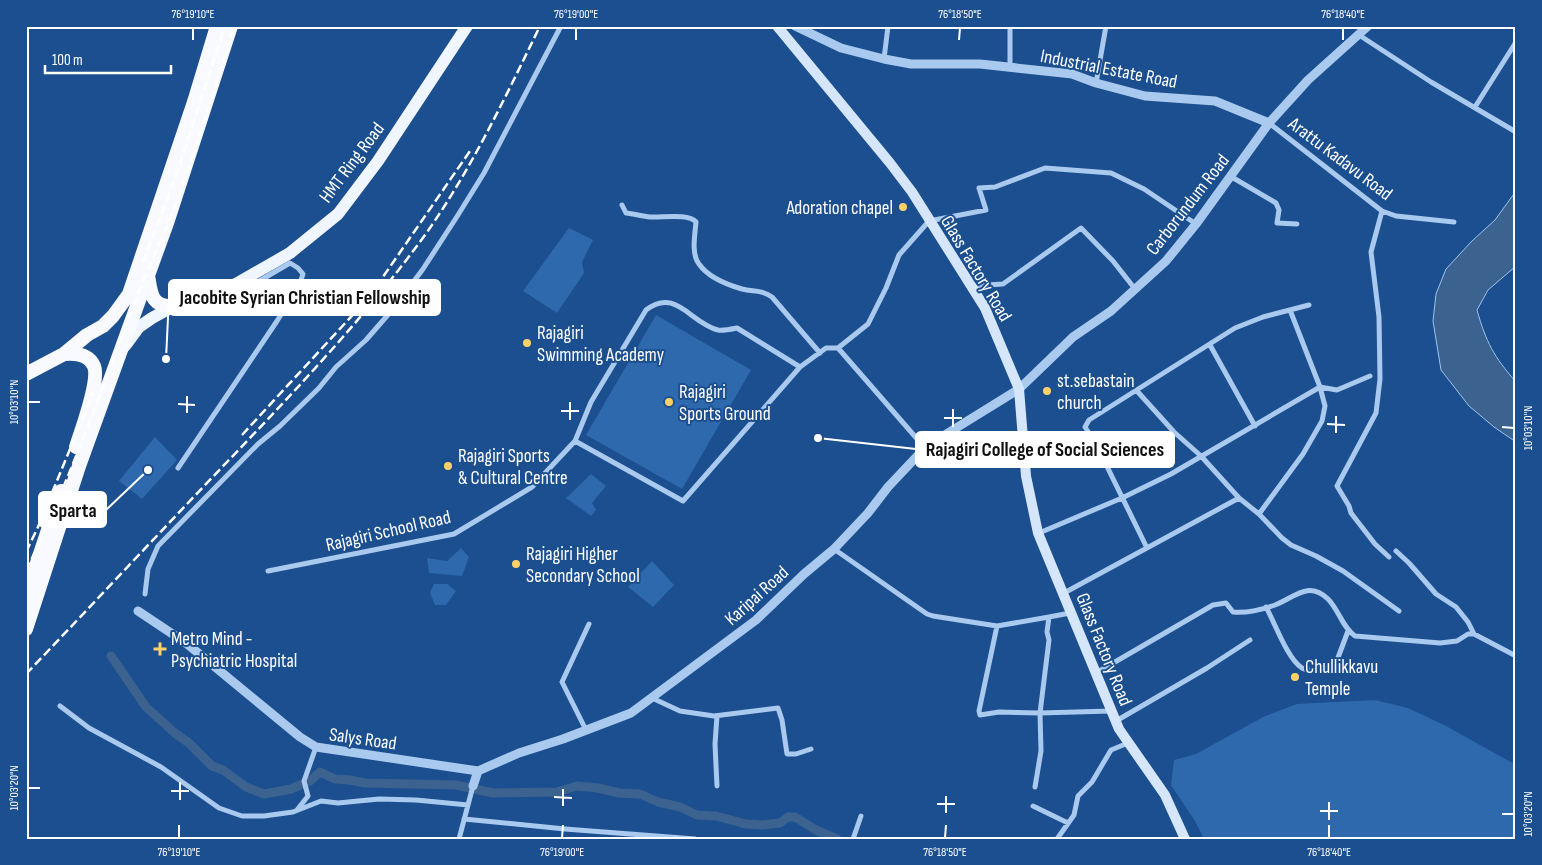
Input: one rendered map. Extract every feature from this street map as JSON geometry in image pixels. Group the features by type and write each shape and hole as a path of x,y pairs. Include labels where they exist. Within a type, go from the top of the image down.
{"highway":[{"path":"26,596 39,573 148,275 204,90 216,26"},
{"path":"26,374 64,354 109,320 129,294 204,90 231,26"},
{"path":"148,275 154,300 159,304 174,306"},
{"path":"28,623 39,573 90,406 95,373 94,366 84,355 64,354"}],"main road":[{"name":"HMT Ring Road","path":"119,356 139,327 152,318 174,306 236,284 290,253 338,214 378,161 467,26"},
{"name":"Glass Factory Road","path":"776,26 912,192 985,308 1018,389 1026,476 1038,533 1118,729 1165,795 1185,839"}],"street":[{"path":"145,594 148,569 158,546 258,444 280,426 319,388 336,367 366,340 417,277 484,173 561,26"},
{"name":"Industrial Estate Road","path":"795,26 842,48 884,59 911,64 980,64 1072,74 1146,96 1215,101 1269,123"},
{"path":"884,59 888,26"},
{"path":"1010,26 1010,67"},
{"path":"1096,82 1106,26"},
{"name":"Carborundum Road","path":"1018,389 1073,337 1111,311 1166,261 1196,224 1269,123 1308,80 1368,26"},
{"path":"1359,35 1431,82 1516,132"},
{"path":"1475,107 1516,42"},
{"name":"Arattu Kadavu Road","path":"1269,123 1382,211 1396,216 1454,222"},
{"path":"800,367 737,328 719,331 672,303 664,301 654,304 646,310 591,402 575,441 682,501 800,367 826,348 838,348 868,324 886,288 899,255 929,221 986,210 979,188 995,187 1045,168 1111,173 1144,189 1196,224"},
{"path":"1230,176 1276,203 1279,210 1277,223 1297,224"},
{"path":"622,205 626,213 650,217 684,217 693,219 696,222 695,252 698,264 724,283 744,290 763,291 772,297 820,353"},
{"path":"1382,211 1371,252 1379,316 1380,379 1376,413 1337,486 1350,506 1351,513 1375,544 1389,557"},
{"path":"971,286 1003,284 1081,228 1113,261 1135,289"},
{"path":"178,468 277,321 299,286 303,274 290,263 254,284 236,284"},
{"path":"1147,548 1096,444 1085,427 1089,420 1235,328 1263,317 1309,305"},
{"path":"1259,514 1302,454 1322,421 1325,406 1320,387 1290,310"},
{"path":"1210,345 1255,426"},
{"path":"838,348 925,448"},
{"path":"1038,533 1122,498 1171,474 1320,387 1337,390 1370,376"},
{"name":"Karipai Road","path":"478,771 519,753 631,713 744,631 804,574 834,549 868,514 888,487 925,448 1018,389"},
{"path":"1137,391 1174,432 1201,456 1239,498 1259,514 1282,538 1291,545 1343,571 1399,611"},
{"name":"Rajagiri School Road","path":"268,571 454,534 532,487 575,441"},
{"path":"1064,593 1239,498"},
{"path":"834,549 927,614 997,626 1072,613"},
{"path":"1396,551 1410,563 1436,594 1456,606 1474,634"},
{"path":"1096,673 1213,605 1226,603 1233,612 1247,612 1277,604 1291,596 1314,590 1328,599 1348,631 1355,636 1440,643 1457,640 1468,634 1474,634 1516,656"},
{"path":"1266,607 1289,653 1303,669 1312,670 1336,664 1348,631"},
{"name":"Salys Road","path":"138,611 186,643 300,737 316,747 478,771"},
{"path":"1035,787 1041,751 1040,713 1049,640 1047,632 1049,617"},
{"path":"586,730 562,682 589,624"},
{"path":"997,626 979,712 980,715 999,712 1114,716 1206,668 1250,640"},
{"path":"652,698 680,711 717,716 778,708 782,720 787,754 811,750"},
{"path":"60,706 89,728 161,767 219,808 242,816 264,816 296,811 321,801 338,803 379,799 416,800 468,805"},
{"path":"717,716 715,744 717,786"},
{"path":"1057,839 1074,815 1078,796 1092,782 1111,750 1128,743"},
{"path":"296,811 308,796 304,781 316,747"},
{"path":"459,839 478,771"},
{"path":"1033,806 1068,823"},
{"path":"853,839 861,816"},
{"path":"464,819 695,839"}],"shaded area":[{"path":"1516,191 1516,266 1488,290 1477,310 1492,349 1516,382 1516,442 1469,406 1441,370 1433,321 1436,294 1446,269 1495,220"},
{"path":"569,228 593,240 582,262 584,273 557,313 523,291"},
{"name":"Rajagiri Sports Ground","path":"656,315 751,370 682,489 586,435"},
{"path":"155,437 177,460 142,499 119,481"},
{"path":"591,474 606,486 592,503 596,510 591,516 566,498"},
{"path":"461,548 469,557 462,576 429,573 427,558 447,561"},
{"path":"652,561 674,585 653,607 628,587"},
{"path":"434,584 447,584 456,591 446,605 435,605 430,593"},
{"path":"1375,700 1408,708 1446,726 1516,765 1516,839 1204,839 1195,821 1171,785 1174,760 1196,754 1263,717 1297,704"}],"waterway":[{"path":"111,656 146,707 189,743 212,766 223,770 246,787 264,794 291,789 310,781 320,772 335,779 365,783 456,785 493,793 557,792 577,786 619,793 640,794 658,802 680,807 697,815 716,816 746,824 780,823 788,817 795,817 816,830 837,839"}],"railway":[{"path":"143,262 177,173 225,26"},
{"path":"26,571 71,468 138,294 174,208 201,133 234,26"},
{"path":"26,674 253,435 379,294 442,210 500,107 540,26"},
{"path":"376,287 470,151"},
{"path":"242,435 360,307"},
{"path":"26,552 93,393"}],"place":[{"name":"Adoration chapel","path":"903,207"},
{"name":"Rajagiri Swimming Academy","path":"527,343"},
{"name":"Jacobite Syrian Christian Fellowship","path":"166,359"},
{"name":"st.sebastain church","path":"1047,391"},
{"name":"Rajagiri Sports Ground","path":"669,402"},
{"name":"Rajagiri College of Social Sciences","path":"818,438"},
{"name":"Rajagiri Sports & Cultural Centre","path":"448,466"},
{"name":"Sparta","path":"148,470"},
{"name":"Rajagiri Higher Secondary School","path":"516,564"},
{"name":"Metro Mind - Psychiatric Hospital","path":"160,649"},
{"name":"Chullikkavu Temple","path":"1295,677"}]}
